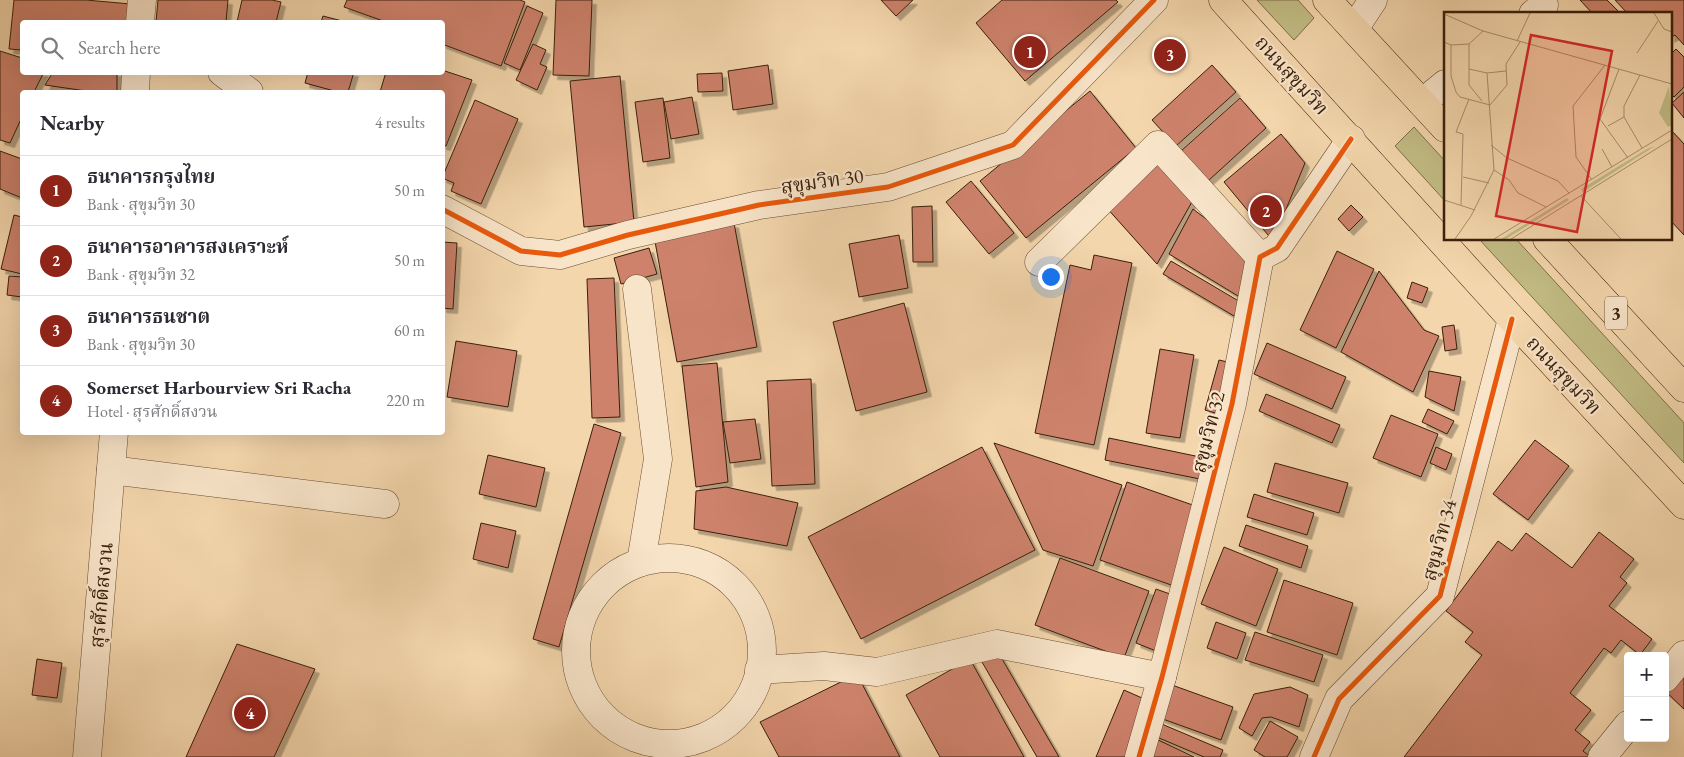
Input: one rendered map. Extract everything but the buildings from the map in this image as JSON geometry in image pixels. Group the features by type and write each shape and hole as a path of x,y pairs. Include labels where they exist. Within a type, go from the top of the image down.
{"highway":[{"name":"ถนนสุขุมวิท","path":"1224,0 1684,506"},
{"path":"1327,0 1444,127"},
{"name":"3","path":"1548,240 1684,388"}],"street":[{"path":"140,20 142,0"},
{"name":"สุขุมวิท 30","path":"445,211 521,251 560,255 628,235 759,205 888,187 1013,144 1154,0"},
{"path":"1354,29 1373,0"},
{"path":"135,90 136,75"},
{"path":"226,75 246,90"},
{"path":"1422,103 1444,85"},
{"path":"1038,262 1158,145 1260,257 1277,248 1351,139"},
{"name":"สุขุมวิท 32","path":"1139,757 1162,677 1232,404 1260,257"},
{"path":"637,289 658,459 641,562"},
{"name":"สุขุมวิท 34","path":"1314,757 1339,699 1440,596 1512,319"},
{"name":"สุรศักดิ์สงวน","path":"87,757 114,435"},
{"path":"111,470 385,504"},
{"path":"671,558 700,563 726,578 747,600 759,628 762,658 755,688 739,713 716,733 688,743 658,744 633,748 628,735 602,716 584,690 576,660 579,628 592,599 614,576 641,562 671,558"},
{"path":"759,670 824,666 877,672 997,644 1162,677"},
{"path":"1669,673 1684,655"},
{"path":"1602,757 1624,730"}],"shaded area":[{"path":"1257,0 1298,0 1314,18 1294,40"},
{"path":"1414,127 1444,160 1444,200 1395,146"},
{"path":"1480,240 1517,240 1684,423 1684,463"}],"cycle path":[{"path":"445,211 521,251 560,255 628,235 759,205 888,187 1013,145 1154,0"},
{"path":"1139,757 1162,677 1232,404 1260,257 1277,248 1351,139"},
{"path":"1314,757 1339,699 1440,596 1512,319"}],"place":[{"name":"ธนาคารกรุงไทย","path":"1030,52"},
{"name":"ธนาคารธนชาต","path":"1170,55"},
{"name":"ธนาคารอาคารสงเคราะห์","path":"1266,211"},
{"name":"Somerset Harbourview Sri Racha","path":"250,713"}]}
